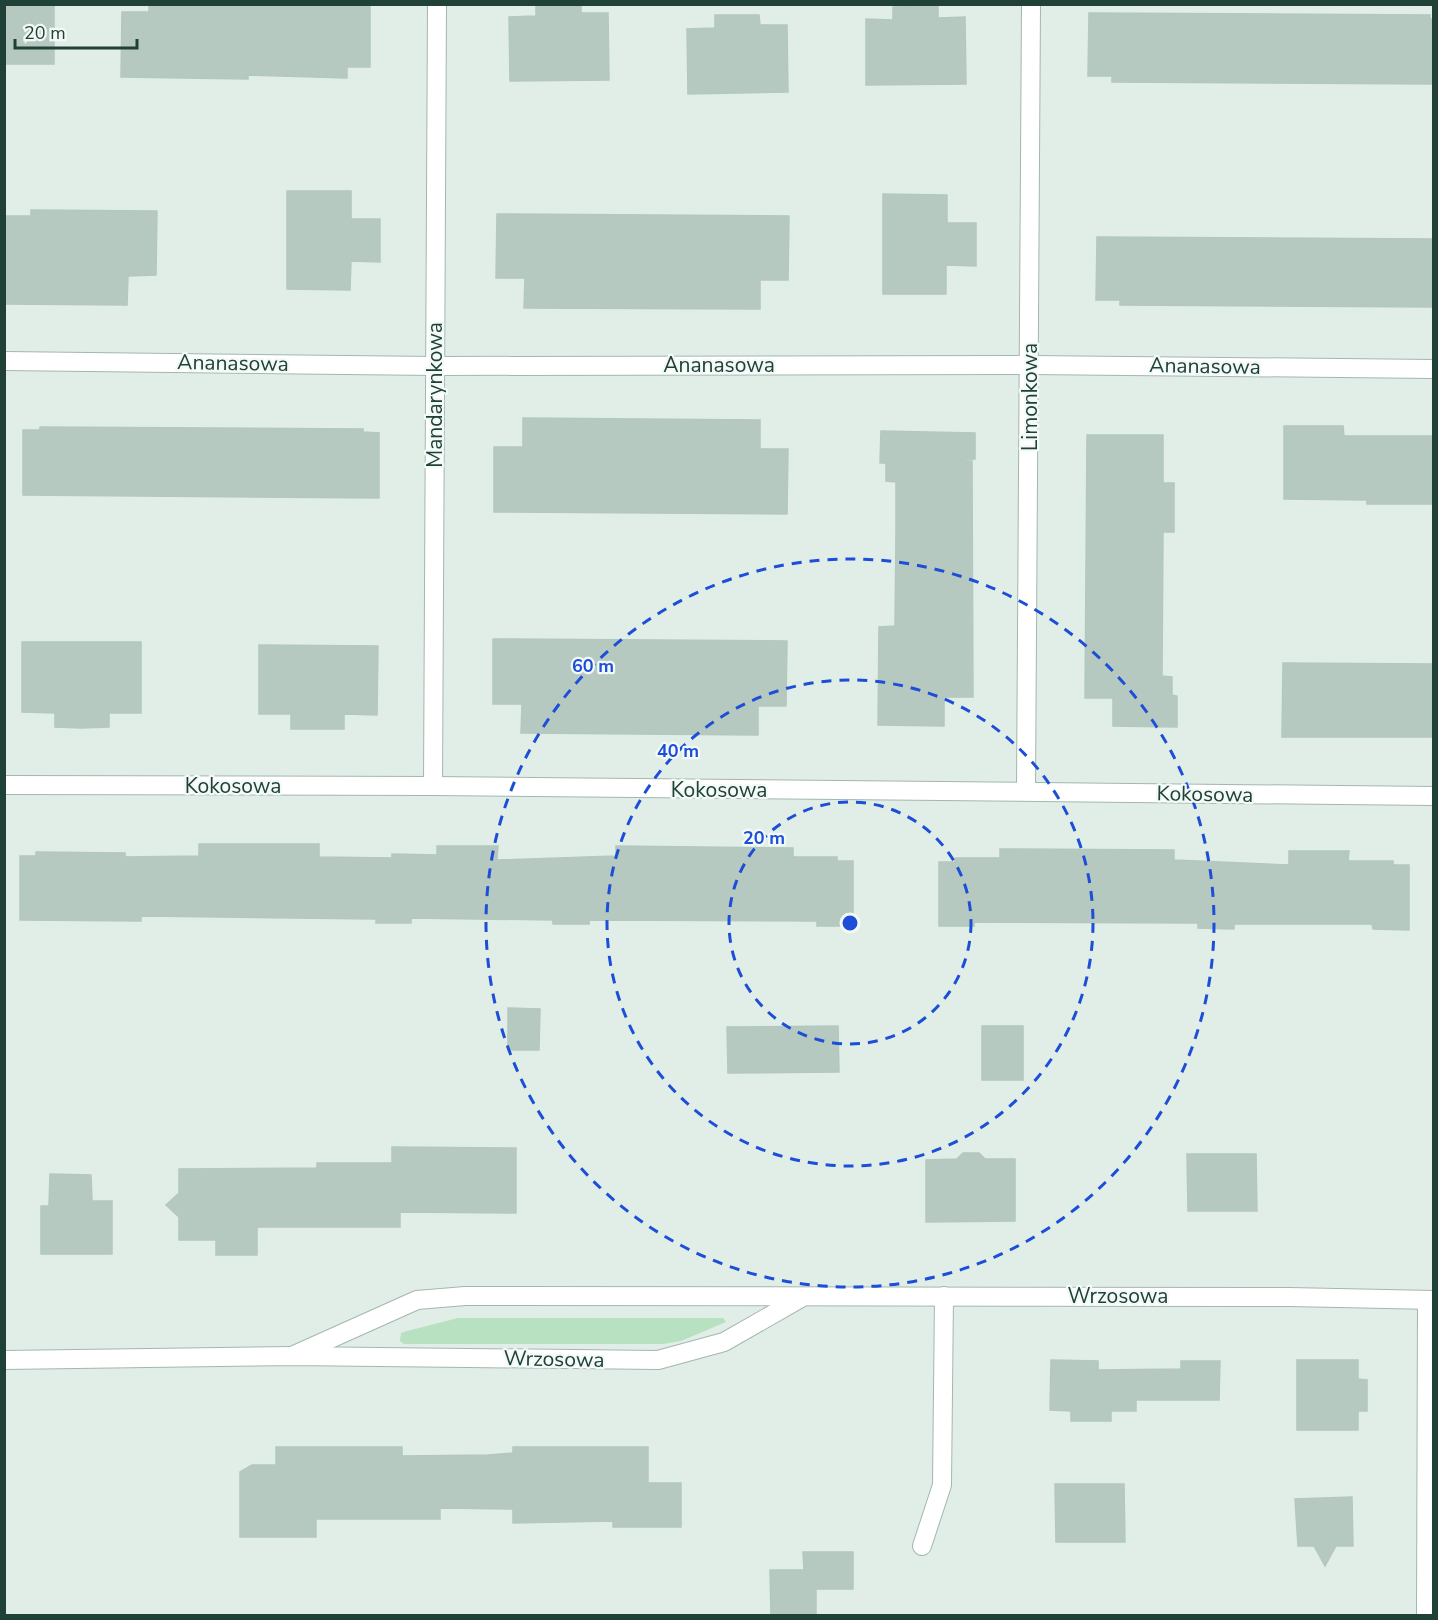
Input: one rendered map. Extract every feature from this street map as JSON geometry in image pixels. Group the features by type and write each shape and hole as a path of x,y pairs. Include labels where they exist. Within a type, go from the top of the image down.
{"street":[{"name":"Mandarynkowa","path":"433,786 437,4"},
{"name":"Limonkowa","path":"1026,790 1031,4"},
{"name":"Ananasowa","path":"4,361 435,366 1030,364 1434,369"},
{"name":"Kokosowa","path":"4,785 1026,790 1434,796"},
{"name":"Wrzosowa","path":"292,1356 417,1300 465,1296 944,1296 1430,1300"},
{"path":"922,1546 942,1485 944,1296"},
{"name":"Wrzosowa","path":"4,1360 292,1356 658,1360 724,1342 803,1297"},
{"path":"1426,1616 1430,1300"}],"green space":[{"path":"458,1318 723,1318 726,1322 681,1341 663,1344 404,1344 400,1341 401,1333"}],"building":[{"path":"4,4 54,4 54,64 4,64"},
{"path":"149,4 370,4 370,67 347,67 347,78 248,75 248,79 121,77 122,12 149,12"},
{"path":"536,4 581,4 581,13 608,13 609,80 510,81 509,17 536,16"},
{"path":"938,6 938,18 965,17 966,84 866,85 866,19 893,20 893,7"},
{"path":"1089,13 1430,15 1430,19 1434,19 1434,84 1112,82 1112,76 1088,76"},
{"path":"715,15 759,15 760,25 787,25 788,92 688,94 687,29 715,28"},
{"path":"287,191 351,191 351,219 380,219 380,262 351,261 350,290 287,289"},
{"path":"883,194 947,195 947,223 976,223 976,266 946,265 946,294 883,294"},
{"path":"31,210 157,211 156,275 128,276 127,305 4,304 4,216 31,216"},
{"path":"497,214 789,216 788,280 760,280 760,309 524,308 525,278 496,278"},
{"path":"1097,237 1434,239 1434,307 1120,305 1120,300 1096,300"},
{"path":"523,418 760,420 760,449 788,449 787,514 494,512 494,447 523,447"},
{"path":"1284,426 1343,426 1344,436 1434,436 1434,504 1367,504 1367,500 1284,499"},
{"path":"40,427 363,429 363,432 379,433 379,498 23,495 23,430 40,430"},
{"path":"881,431 975,433 975,459 946,460 972,461 973,697 944,697 944,726 878,725 879,627 895,626 896,530 896,482 886,481 886,463 880,463"},
{"path":"1087,435 1163,435 1163,483 1174,483 1174,532 1163,532 1162,676 1172,677 1172,695 1177,696 1177,727 1113,726 1113,698 1085,698"},
{"path":"493,639 787,641 786,706 758,706 758,735 521,733 522,704 493,704"},
{"path":"22,642 141,642 141,713 109,713 109,727 81,728 55,727 55,713 22,712"},
{"path":"259,645 378,646 377,715 344,714 344,729 291,729 291,714 259,714"},
{"path":"1283,663 1434,664 1434,737 1282,737"},
{"path":"199,844 319,844 319,857 392,858 392,854 437,855 437,846 498,846 497,860 616,856 616,846 793,848 793,857 837,857 837,861 853,861 853,926 817,926 817,921 589,920 589,924 553,924 553,920 411,918 411,923 376,923 376,919 141,916 141,921 20,920 20,856 36,856 36,852 125,853 125,857 199,856"},
{"path":"1000,849 1174,850 1174,860 1289,865 1289,851 1349,851 1348,861 1393,861 1393,865 1409,865 1409,930 1373,929 1372,924 1234,924 1234,929 1198,928 1198,923 974,922 974,926 939,926 939,862 955,862 955,858 1000,858"},
{"path":"508,1008 540,1009 539,1050 508,1050"},
{"path":"838,1026 839,1072 728,1073 727,1027"},
{"path":"982,1026 1023,1026 1023,1080 982,1080"},
{"path":"392,1147 516,1148 516,1213 400,1212 400,1227 257,1227 257,1255 216,1255 216,1240 179,1240 179,1217 166,1205 179,1193 179,1169 317,1168 317,1163 392,1163"},
{"path":"963,1153 979,1153 985,1159 1015,1159 1015,1221 926,1222 926,1160 957,1159"},
{"path":"1187,1154 1256,1154 1257,1211 1188,1211"},
{"path":"50,1174 91,1175 92,1201 112,1201 112,1254 41,1254 41,1206 49,1206"},
{"path":"1051,1360 1098,1361 1098,1370 1181,1369 1181,1361 1220,1361 1219,1400 1136,1400 1136,1411 1111,1411 1111,1421 1071,1421 1071,1411 1050,1410"},
{"path":"1297,1360 1358,1360 1358,1379 1367,1380 1367,1411 1358,1411 1358,1430 1297,1430"},
{"path":"276,1447 402,1447 402,1456 513,1453 513,1447 648,1447 648,1483 681,1483 681,1527 613,1527 613,1521 513,1523 513,1509 440,1508 440,1519 316,1519 316,1537 240,1537 240,1472 252,1465 276,1465"},
{"path":"1055,1484 1124,1484 1125,1542 1056,1542"},
{"path":"1352,1497 1353,1546 1336,1546 1325,1566 1314,1546 1298,1546 1295,1499"},
{"path":"803,1552 853,1552 853,1589 816,1589 816,1616 771,1616 770,1570 804,1570"}]}
